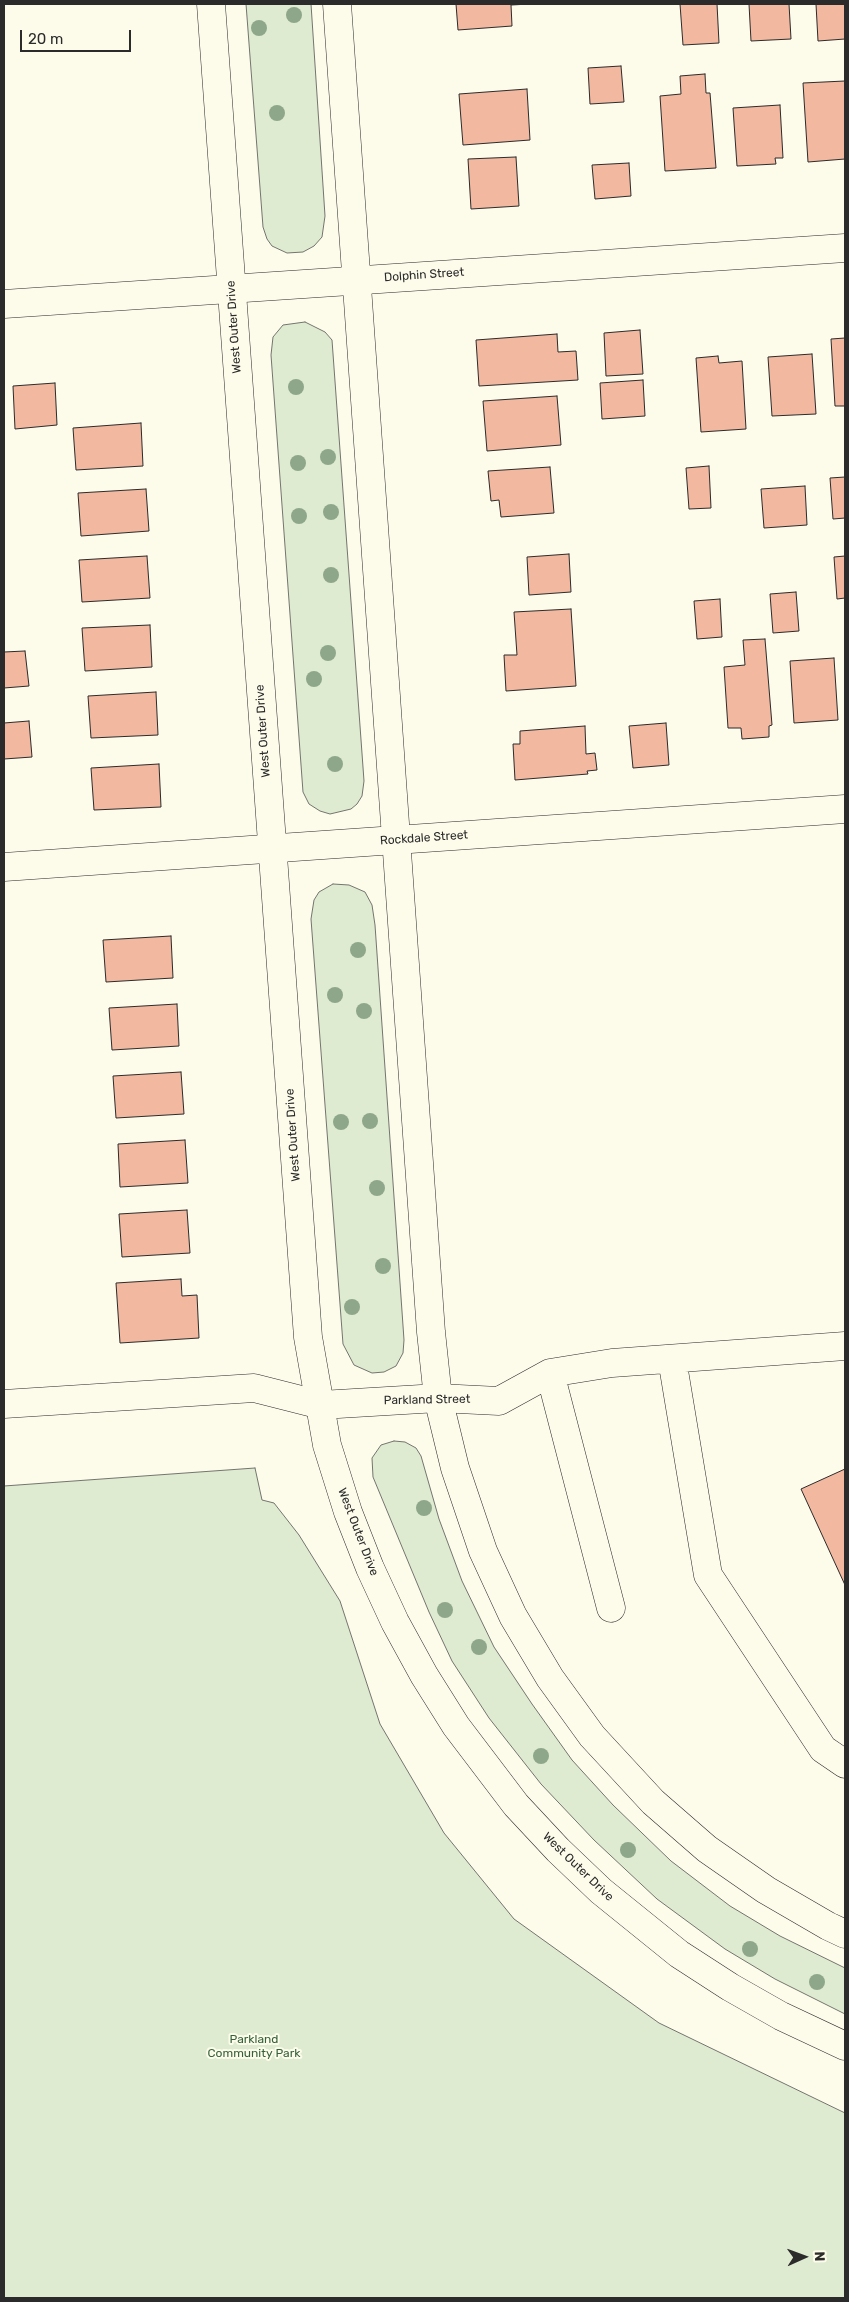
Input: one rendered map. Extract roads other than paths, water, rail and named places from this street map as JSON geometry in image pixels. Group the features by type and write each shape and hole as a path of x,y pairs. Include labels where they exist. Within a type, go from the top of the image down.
{"main road":[{"name":"West Outer Drive","path":"211,4 308,1337 327,1445 348,1512 370,1568 395,1622 424,1675 456,1726 516,1806 601,1891 679,1954 730,1987 781,2016 845,2046"},
{"path":"337,4 430,1322 438,1398 455,1468 483,1551 513,1616 550,1678 592,1736 653,1802 707,1849 766,1890 845,1934"},
{"name":"Dolphin Street","path":"4,304 845,248"},
{"name":"Rockdale Street","path":"4,867 845,809"},
{"name":"Parkland Street","path":"4,1404 254,1388 320,1405 438,1398 499,1400 550,1373 612,1363 845,1346"},
{"path":"672,1359 708,1575 823,1749 845,1764"},
{"path":"550,1373 611,1608"}],"park label":[{"name":"Parkland Community Park","path":"254,2047"}]}
